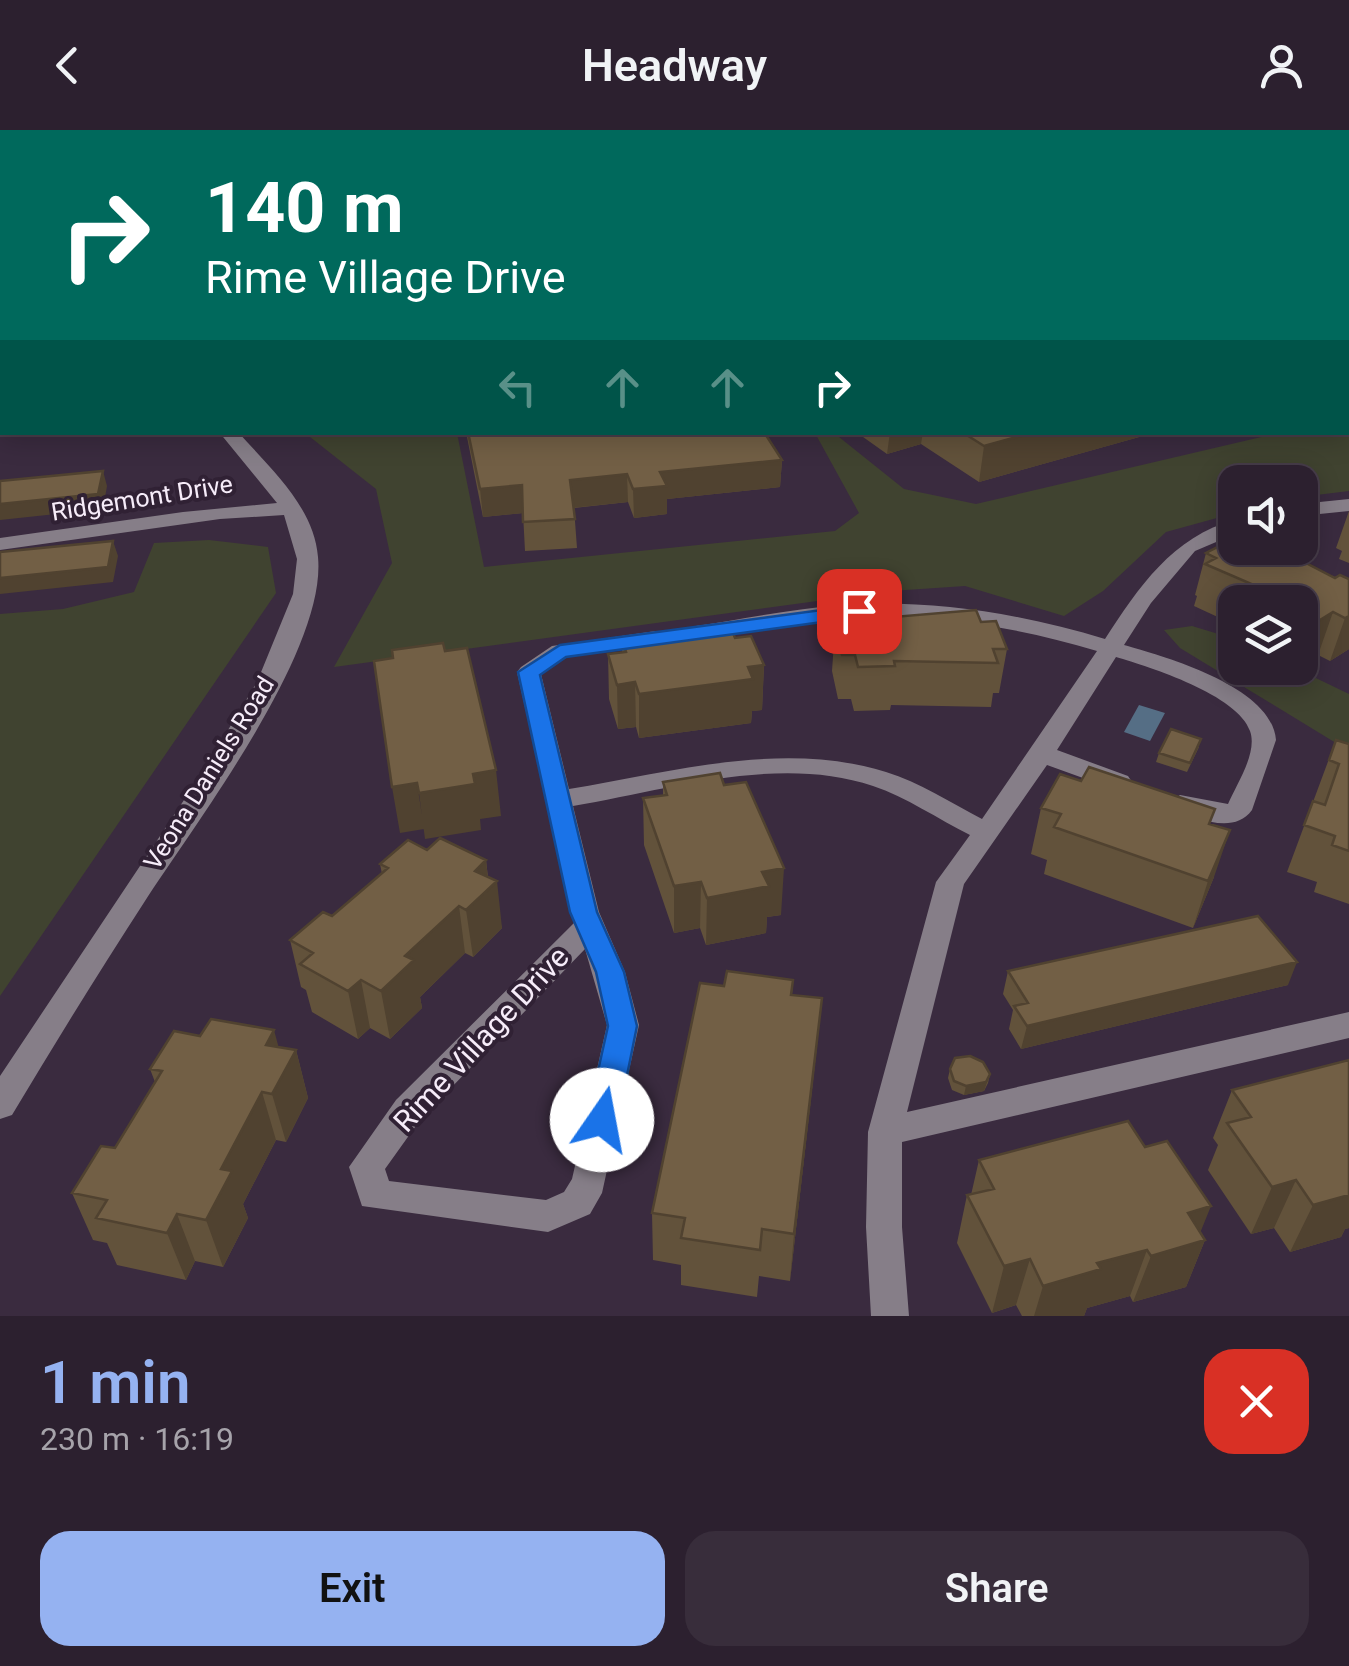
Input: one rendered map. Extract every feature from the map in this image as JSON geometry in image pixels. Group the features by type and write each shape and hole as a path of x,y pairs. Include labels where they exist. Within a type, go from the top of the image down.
{"street":[{"name":"Veona Daniels Road","path":"0,1105 209,780 291,634 305,592 308,560 293,509 231,435"},
{"path":"1318,508 1349,504"},
{"name":"Ridgemont Drive","path":"0,544 84,537 248,509 293,509"},
{"path":"890,1316 885,1132 950,882 1106,649 1188,547 1218,537"},
{"name":"Rime Village Drive","path":"589,926 408,1110 367,1167 375,1195 548,1216 576,1204 588,1182 623,1026 610,972 589,926 528,672 560,651 859,611 979,617 1182,670 1229,691 1251,709 1263,728 1264,744 1238,810 1226,816 1204,813 1039,753"},
{"path":"558,800 735,770 810,764 880,779 986,832"},
{"path":"885,1132 939,1123 1349,1025"}],"green space":[{"path":"308,435 457,435 484,567 835,531 859,513 816,435 836,435 904,489 976,504 1269,435 1349,435 1349,491 1318,495 1318,465 1218,465 1218,518 1166,532 1103,591 1064,616 965,586 891,591 334,667 392,563 376,489"},
{"path":"209,540 268,547 276,593 0,996 0,614 63,609 134,592 154,543"},
{"path":"1192,626 1218,634 1218,671 1180,648 1164,630"},
{"path":"1318,679 1349,694 1349,751 1241,685 1318,685"}],"water":[{"path":"1139,705 1165,713 1150,741 1124,732"}],"building":[{"path":"469,435 766,435 782,460 660,472 667,486 633,489 627,474 570,480 575,519 523,522 522,485 480,489"},
{"path":"967,435 1024,435 984,446"},
{"path":"103,471 98,494 0,504 0,481"},
{"path":"113,541 108,567 0,578 0,552"},
{"path":"1218,547 1218,565 1310,565 1335,578 1340,575 1349,579 1349,616 1333,612 1318,619 1318,585 1254,585 1205,564 1216,558 1206,553"},
{"path":"976,610 981,622 996,621 1007,649 993,649 998,663 894,661 895,666 858,667 855,655 842,655 835,627 849,627 845,613 880,612 882,618"},
{"path":"730,626 735,638 751,636 764,665 748,667 753,679 639,694 635,682 617,685 608,654 626,652 622,639"},
{"path":"443,643 445,651 467,648 496,770 473,774 475,784 419,793 417,783 392,787 374,661 393,658 392,650"},
{"path":"1171,729 1201,739 1190,763 1159,753"},
{"path":"1336,740 1349,744 1349,851 1332,845 1335,836 1304,825 1313,801 1325,805 1339,764 1329,760"},
{"path":"1089,767 1215,809 1209,824 1230,830 1208,881 1054,827 1061,814 1041,808 1060,774 1081,781"},
{"path":"720,773 724,785 746,782 784,868 762,872 769,886 707,898 701,882 674,886 643,798 667,795 663,782"},
{"path":"440,838 486,860 475,871 497,881 466,910 459,906 405,956 414,960 381,991 361,980 348,991 300,964 313,953 290,940 323,912 332,916 388,868 380,864 408,840 427,850"},
{"path":"1258,916 1297,962 1027,1026 1014,1006 1028,1003 1008,971"},
{"path":"727,971 793,980 791,995 822,998 794,1234 762,1229 760,1250 681,1238 685,1218 652,1213 700,983 724,986"},
{"path":"211,1019 274,1030 266,1045 296,1050 272,1094 262,1092 221,1169 232,1171 206,1220 177,1214 167,1233 96,1218 107,1200 72,1193 101,1146 115,1148 162,1071 150,1069 174,1031 200,1036"},
{"path":"970,1056 983,1062 990,1074 986,1082 966,1086 954,1081 950,1069 955,1058"},
{"path":"1349,1060 1349,1195 1313,1205 1296,1180 1272,1187 1227,1123 1251,1117 1232,1090"},
{"path":"1128,1121 1145,1147 1167,1141 1211,1206 1188,1213 1205,1240 1151,1256 1147,1250 1097,1263 1101,1269 1043,1286 1030,1259 1004,1266 967,1195 994,1189 979,1160"}],"route":[{"path":"602,1120 623,1026 610,972 584,912 528,672 560,651 859,611"}]}
